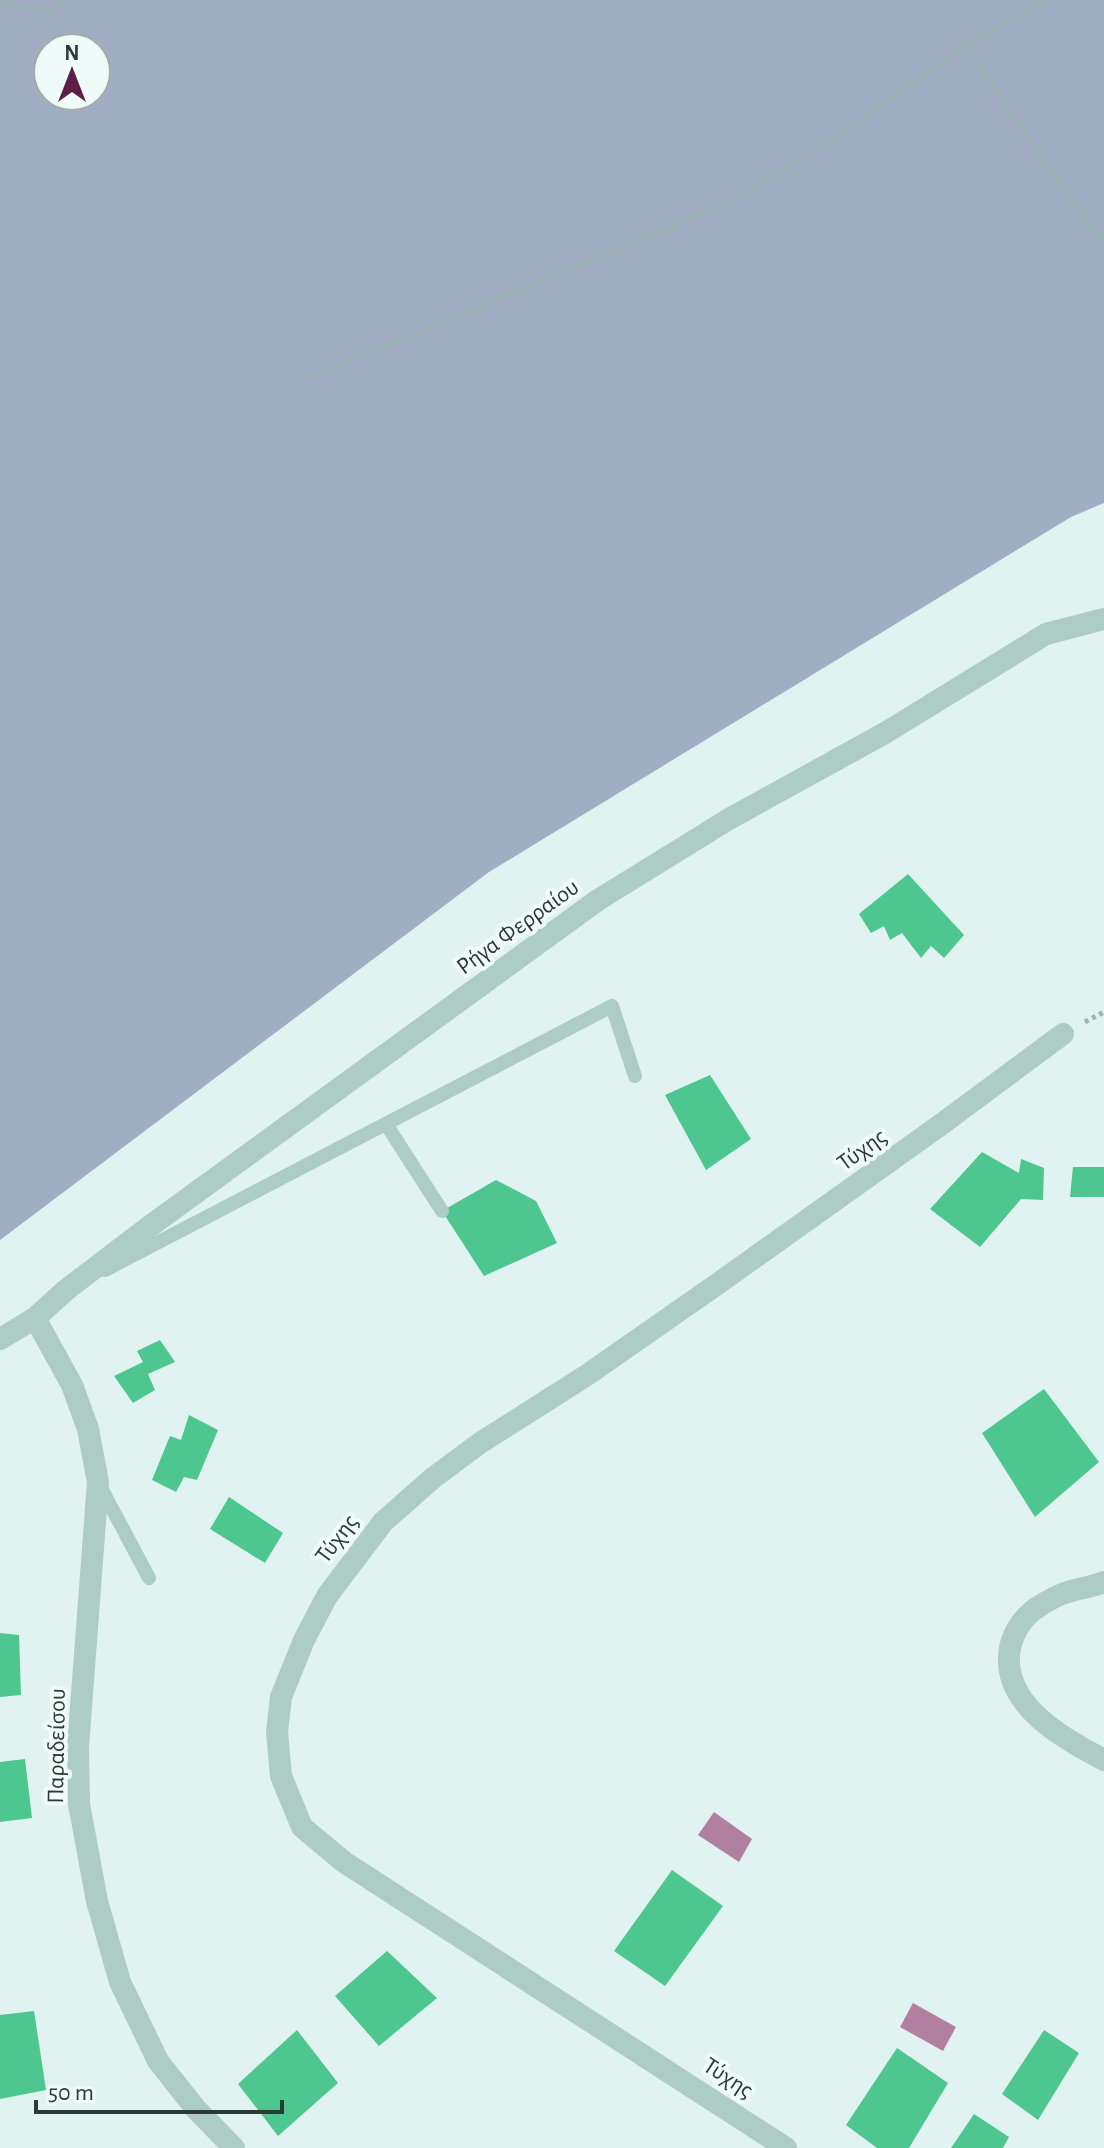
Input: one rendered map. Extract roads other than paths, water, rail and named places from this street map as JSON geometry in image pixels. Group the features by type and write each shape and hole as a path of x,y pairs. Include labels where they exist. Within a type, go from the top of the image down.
{"street":[{"name":"Ρήγα Φερραίου","path":"0,1339 35,1318 66,1290 146,1229 598,900 729,819 885,733 1046,634 1104,619"},
{"name":"Τύχης","path":"786,2148 344,1862 302,1827 281,1776 277,1732 281,1697 304,1640 327,1596 383,1522 433,1478 480,1443 587,1375 815,1215 1063,1034"},
{"name":"Παραδείσου","path":"35,1318 72,1385 88,1429 98,1482 78,1747 79,1804 97,1901 120,1982 158,2061 196,2109 234,2148"},
{"path":"1102,1584 1064,1592 1032,1611 1010,1639 1008,1673 1018,1695 1041,1719 1073,1744 1104,1760"}],"lane":[{"path":"66,1290 612,1006 635,1076"},
{"path":"386,1124 442,1211"},
{"path":"98,1482 149,1578"}]}
